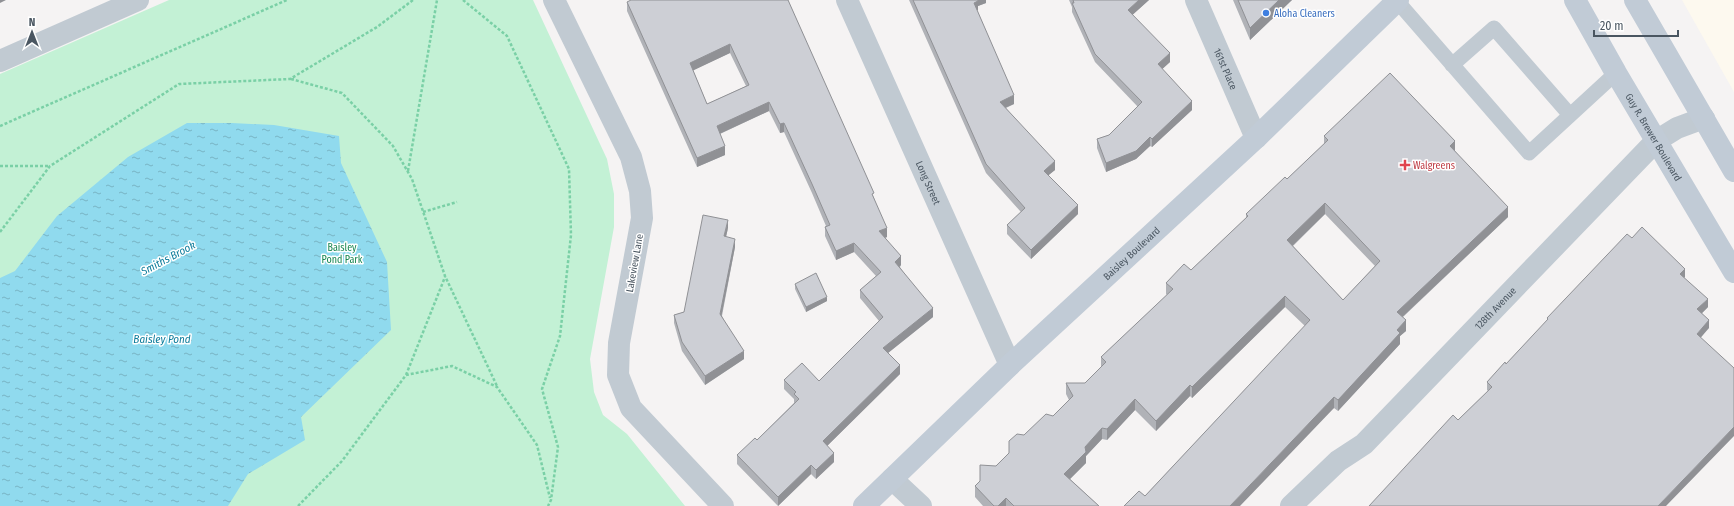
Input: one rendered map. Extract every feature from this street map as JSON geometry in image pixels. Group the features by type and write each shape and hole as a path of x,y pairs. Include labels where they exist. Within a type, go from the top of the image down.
{"main road":[{"name":"Guy R. Brewer Boulevard","path":"1575,0 1616,73 1734,272"},
{"path":"1635,0 1734,171"},
{"name":"Baisley Boulevard","path":"864,506 1010,365 1256,138 1397,1"}],"street":[{"path":"0,61 138,0"},
{"name":"Lakeview Lane","path":"554,0 631,157 640,191 642,218 619,343 618,375 631,408 723,506"},
{"name":"Long Street","path":"847,0 1010,365"},
{"name":"161st Place","path":"1196,0 1256,138"},
{"name":"128th Avenue","path":"1291,506 1338,461 1364,444 1656,141 1677,128 1704,118"},
{"path":"892,479 921,506"}],"lane":[{"path":"1397,1 1529,153 1616,73"},
{"path":"1452,65 1494,28 1570,115"}],"path":[{"path":"0,126 288,0"},
{"path":"290,79 377,27 413,0"},
{"path":"408,172 437,0"},
{"path":"464,0 507,36 570,169 571,235 560,336 542,389 558,447 551,500 548,506"},
{"path":"0,232 50,166 179,84 290,79 342,93 393,146 412,179 445,276 497,387 537,445 551,500"},
{"path":"0,166 50,166"},
{"path":"423,212 457,202"},
{"path":"298,506 342,461 406,375 445,276"},
{"path":"406,375 452,366 497,387"}],"shaded area":[{"path":"1682,0 1734,0 1734,92"}],"green space":[{"name":"Baisley Pond Park","path":"169,0 533,0 607,159 614,194 614,227 590,359 594,392 603,415 627,434 685,506 0,506 0,74"}],"water":[{"name":"Baisley Pond","path":"187,123 274,125 339,136 341,163 387,262 391,330 301,417 305,440 248,474 228,506 0,506 0,278 15,271 57,216 128,157"}],"building":[{"path":"631,0 788,0 874,193 872,194 887,228 879,231 901,256 895,262 933,308 883,348 900,365 823,441 834,453 816,470 811,465 778,497 737,455 755,438 757,440 799,399 794,394 796,392 784,380 802,363 819,381 883,317 860,290 881,272 854,243 836,251 825,227 830,225 812,184 784,123 780,124 769,102 717,126 725,146 697,158 627,2","holes":["730,44 749,85 707,104 690,63"]},
{"path":"913,0 978,0 974,3 1014,95 1000,102 1055,161 1044,171 1078,205 1031,250 1007,225 1025,208 986,164"},
{"path":"1073,0 1139,0 1128,10 1170,53 1158,64 1192,101 1152,139 1150,137 1136,151 1106,163 1097,139 1109,135 1142,102 1095,54 1072,3 1074,3"},
{"path":"1238,0 1279,0 1250,28"},
{"path":"1390,73 1455,141 1450,146 1508,207 1397,312 1406,320 1397,330 1400,333 1338,400 1334,397 1230,506 1124,506 1139,491 1145,496 1310,320 1285,296 1192,387 1190,385 1156,421 1135,399 1107,429 1102,428 1085,447 1086,452 1064,474 1099,506 1014,506 1006,498 998,506 994,506 975,486 980,481 980,465 996,466 1009,453 1009,441 1017,434 1024,435 1046,414 1053,416 1073,396 1066,383 1085,383 1106,362 1101,357 1173,289 1166,283 1184,264 1191,270 1248,216 1246,214 1285,177 1287,179 1328,140 1324,136","holes":["1325,203 1380,261 1343,300 1287,240"]},
{"path":"703,215 728,220 724,236 735,239 720,314 744,351 705,376 682,342 674,315 684,312"},
{"path":"1642,227 1685,269 1680,274 1708,299 1697,309 1709,320 1697,334 1734,368 1734,427 1658,506 1369,506 1453,415 1458,420 1492,387 1487,382 1505,362 1506,364 1548,319 1547,318 1627,234 1632,238"},
{"path":"816,273 827,297 806,307 795,284"}],"place":[{"name":"Aloha Cleaners","path":"1266,13"},
{"name":"Walgreens","path":"1405,165"}],"water label":[{"name":"Smiths Brook","path":"168,258"}]}
